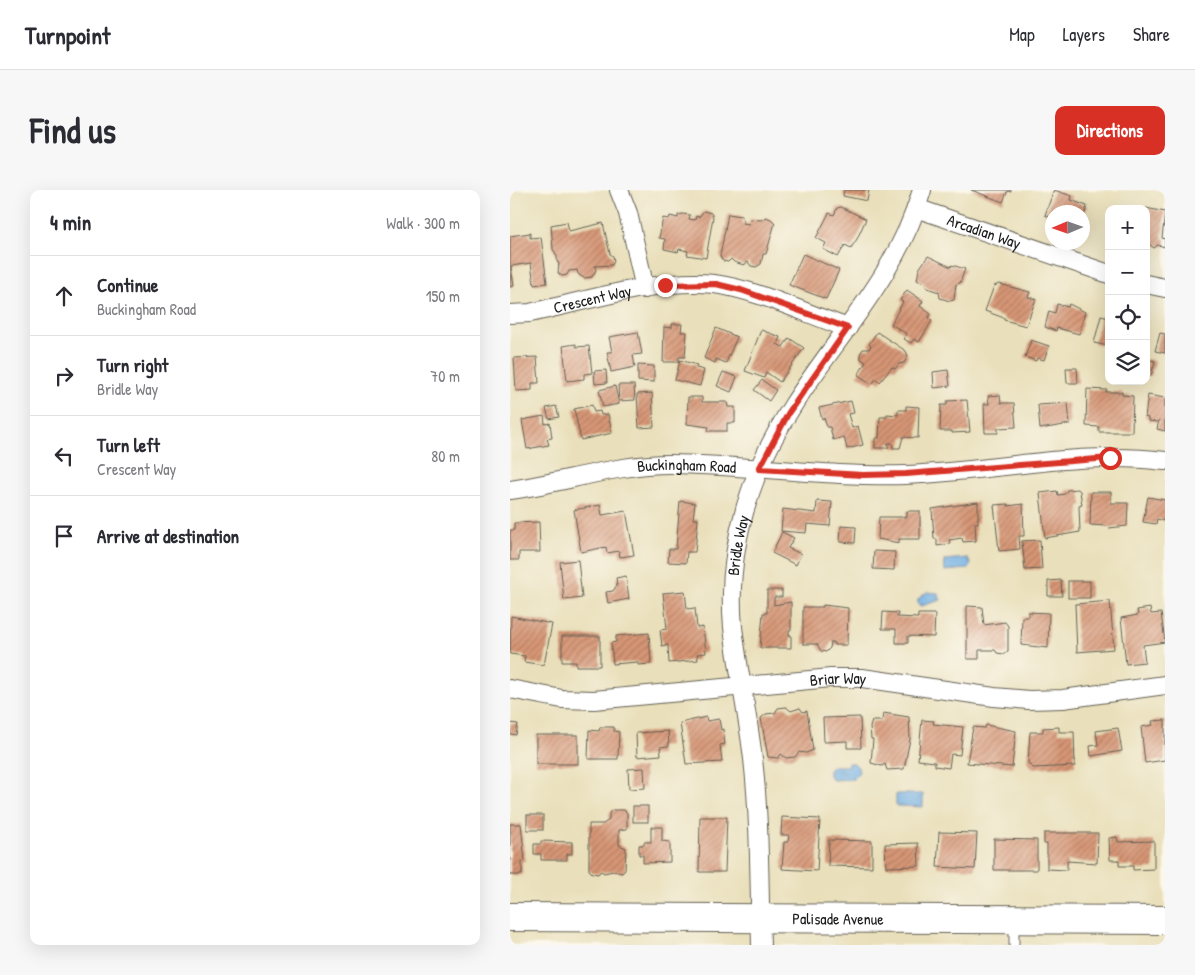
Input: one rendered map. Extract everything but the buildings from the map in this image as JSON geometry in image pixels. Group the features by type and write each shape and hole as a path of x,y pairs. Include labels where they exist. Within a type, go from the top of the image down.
{"main road":[{"name":"Palisade Avenue","path":"510,918 760,932 1014,933 1165,920"}],"street":[{"path":"619,190 628,213 645,289"},
{"name":"Bridle Way","path":"760,932 755,774 733,626 732,586 740,528 759,469 789,412 878,282 902,241 922,190"},
{"name":"Arcadian Way","path":"916,208 1105,273"},
{"name":"Crescent Way","path":"510,314 530,313 645,289 691,283 716,284 741,290 848,328"},
{"path":"1150,285 1165,288"},
{"name":"Buckingham Road","path":"510,490 635,467 669,464 863,475 906,474 1080,459 1110,458 1165,461"},
{"name":"Briar Way","path":"510,689 562,699 594,700 831,678 862,678 1028,700 1063,699 1165,685"}],"water":[{"path":"967,558 971,564 968,569 945,571 944,560"},
{"path":"927,592 938,593 941,600 921,606 918,604 918,599"},
{"path":"848,763 854,763 858,767 859,772 853,779 833,780 829,776 829,770 833,766 847,766"},
{"path":"896,794 923,794 923,807 896,806"}],"route":[{"path":"665,285 716,284 741,290 848,328 789,412 759,469 863,475 906,474 1110,458"}]}
